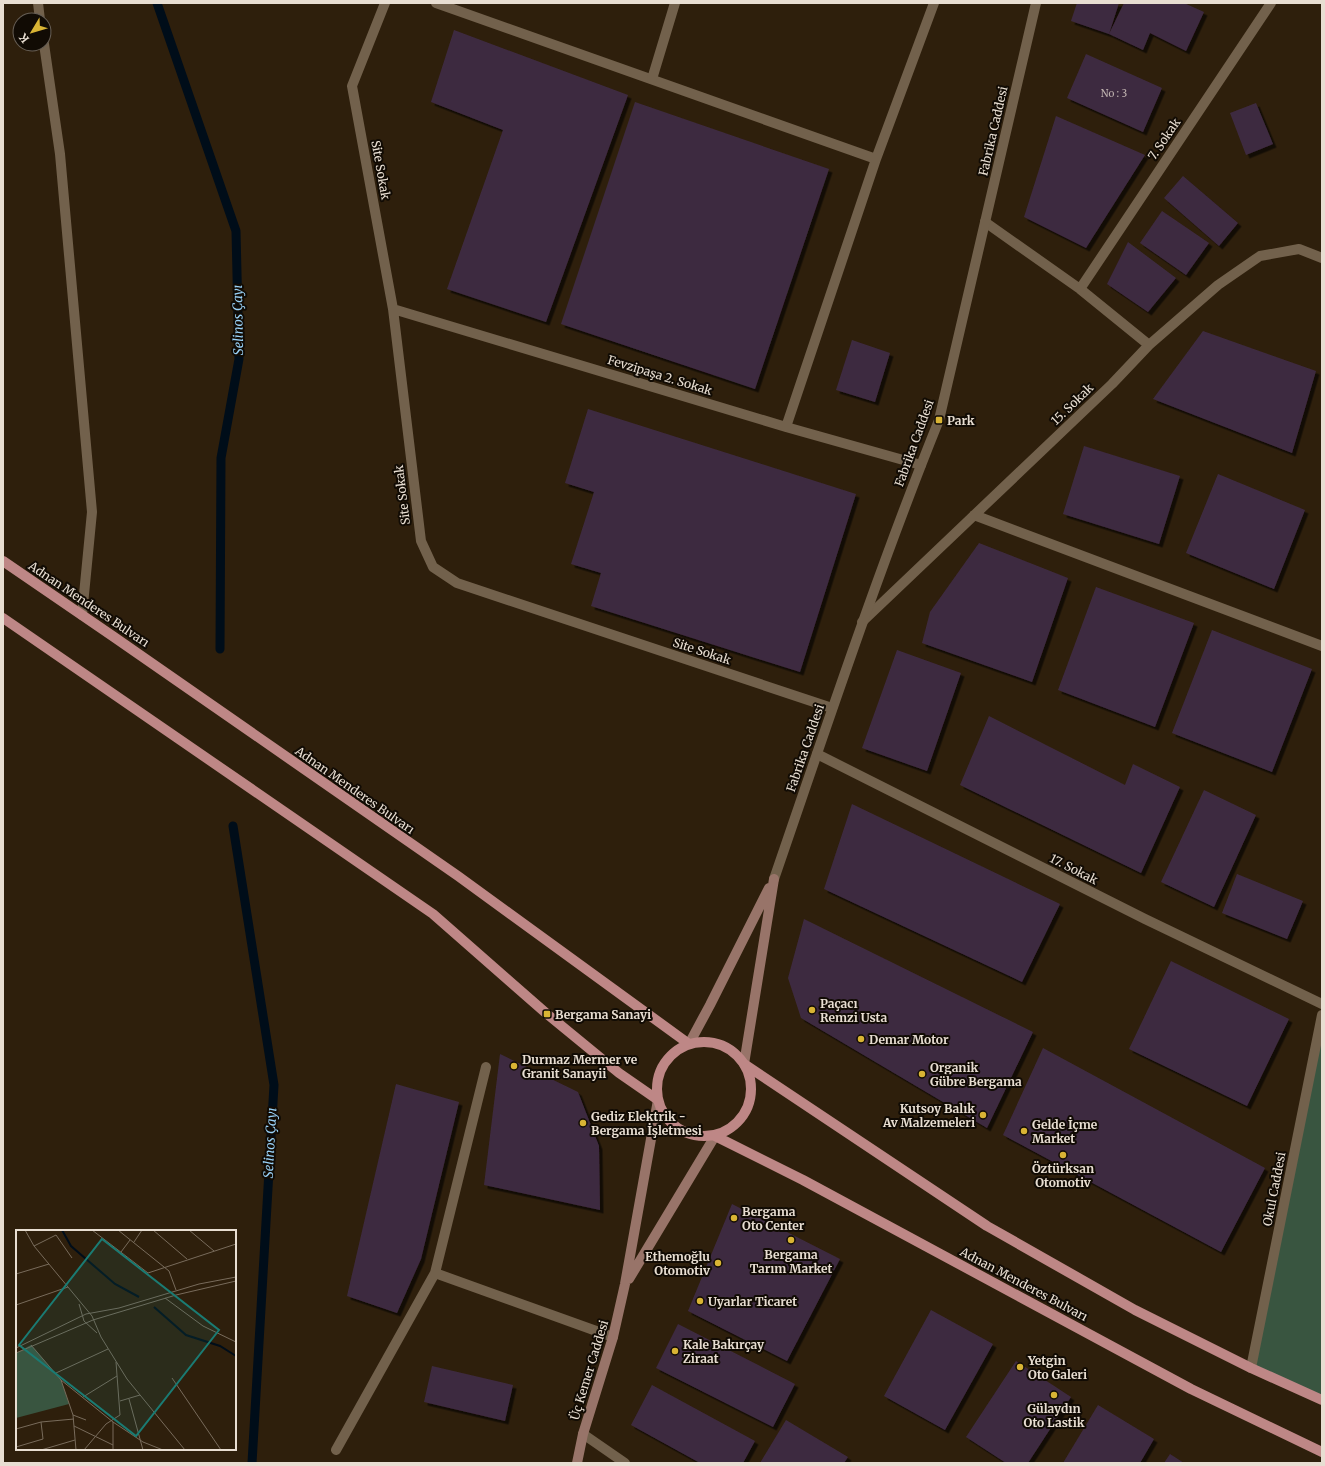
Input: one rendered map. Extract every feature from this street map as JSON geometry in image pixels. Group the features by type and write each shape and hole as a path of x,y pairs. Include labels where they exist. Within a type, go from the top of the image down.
{"main road":[{"name":"Adnan Menderes Bulvarı","path":"3,561 458,876 689,1044"},
{"path":"3,618 433,914 547,1014 619,1073 658,1100"},
{"path":"689,1044 774,879"},
{"path":"774,879 744,1064 750,1078 752,1093 748,1108 740,1120 728,1130 715,1136 693,1136 681,1131 671,1123 663,1113 658,1100 657,1086 660,1072 666,1060 689,1044 704,1042 720,1044 734,1052 744,1064 987,1226 1135,1310 1251,1368 1322,1400"},
{"name":"Üç Kemer Caddesi","path":"576,1463 582,1434 613,1337 625,1284 658,1100"},
{"name":"Adnan Menderes Bulvarı","path":"715,1136 803,1180 1190,1389 1322,1452"},
{"path":"625,1284 715,1136"}],"street":[{"name":"Site Sokak","path":"385,3 352,86 393,309 421,541 433,567 457,583 832,708"},
{"path":"436,3 876,159"},
{"path":"652,79 675,3"},
{"path":"786,427 876,159 934,3"},
{"name":"Fabrika Caddesi","path":"774,879 861,623 939,420 1036,3"},
{"name":"7. Sokak","path":"1080,289 1270,3"},
{"path":"45,52 60,154 92,512 82,615"},
{"path":"985,222 1080,289 1149,345"},
{"name":"15. Sokak","path":"861,623 1112,384 1149,345 1218,285 1260,256 1299,249 1322,258"},
{"name":"Fevzipaşa 2. Sokak","path":"393,309 786,427 921,464"},
{"path":"974,515 1322,646"},
{"name":"17. Sokak","path":"816,754 1145,919 1322,1004"},
{"name":"Okul Caddesi","path":"1251,1368 1322,1015"},
{"path":"336,1450 435,1273 486,1067"},
{"path":"435,1273 613,1337"},
{"path":"582,1434 625,1463"}],"green space":[{"path":"1322,1015 1322,1400 1251,1368"}],"building":[{"path":"1077,3 1119,3 1109,34 1071,21"},
{"path":"1124,3 1184,3 1204,12 1186,51 1150,33 1143,50 1109,34"},
{"path":"454,30 628,95 546,322 447,289 503,130 431,102"},
{"path":"1086,54 1162,88 1143,132 1067,98"},
{"path":"635,102 829,169 755,389 561,324"},
{"path":"1256,103 1273,144 1246,155 1230,113"},
{"path":"1056,116 1145,155 1086,248 1024,217"},
{"path":"1183,176 1238,223 1219,246 1164,198"},
{"path":"1162,211 1209,243 1186,275 1140,243"},
{"path":"1128,242 1176,278 1148,312 1107,284"},
{"path":"1203,331 1316,371 1292,453 1153,399"},
{"path":"852,340 890,353 875,402 836,390"},
{"path":"588,409 856,494 800,672 591,606 601,573 571,564 594,492 565,483"},
{"path":"1084,446 1180,476 1159,544 1063,514"},
{"path":"1218,474 1305,510 1274,589 1186,553"},
{"path":"979,543 1068,578 1032,682 922,643 930,612"},
{"path":"1096,587 1194,623 1155,727 1058,690"},
{"path":"1212,630 1312,669 1272,772 1172,733"},
{"path":"897,650 961,673 927,771 862,748"},
{"path":"989,716 1125,785 1133,764 1180,787 1141,873 960,785"},
{"path":"1204,790 1256,815 1214,907 1161,882"},
{"path":"852,804 1060,904 1022,982 824,889"},
{"path":"1237,874 1303,901 1287,939 1222,913"},
{"path":"804,919 1033,1032 987,1128 801,1018 788,978"},
{"path":"1171,961 1289,1019 1247,1106 1129,1049"},
{"path":"1043,1048 1265,1168 1221,1252 1003,1135"},
{"path":"500,1054 578,1092 599,1146 600,1210 484,1185"},
{"path":"396,1084 459,1102 421,1259 397,1313 347,1296"},
{"path":"732,1204 840,1259 787,1361 688,1311"},
{"path":"931,1310 993,1344 945,1430 884,1396"},
{"path":"678,1324 795,1384 773,1427 656,1368"},
{"path":"1016,1361 1071,1397 1028,1463 1006,1463 966,1437"},
{"path":"432,1366 513,1385 505,1421 424,1402"},
{"path":"652,1385 755,1441 743,1463 700,1463 631,1425"},
{"path":"1098,1405 1154,1439 1140,1463 1063,1463"},
{"path":"786,1420 848,1457 844,1463 760,1463"},
{"path":"1170,1454 1184,1463 1164,1463"}],"waterway":[{"name":"Selinos Çayı","path":"157,3 236,231 239,359 221,458 220,649"},
{"name":"Selinos Çayı","path":"233,826 274,1085 252,1463"}],"place":[{"name":"Park","path":"939,420"},
{"name":"Paçacı Remzi Usta","path":"812,1010"},
{"name":"Bergama Sanayi","path":"547,1014"},
{"name":"Demar Motor","path":"861,1039"},
{"name":"Durmaz Mermer ve Granit Sanayii","path":"514,1066"},
{"name":"Organik Gübre Bergama","path":"922,1074"},
{"name":"Kutsoy Balık Av Malzemeleri","path":"983,1115"},
{"name":"Gediz Elektrik - Bergama İşletmesi","path":"583,1123"},
{"name":"Gelde İçme Market","path":"1024,1131"},
{"name":"Öztürksan Otomotiv","path":"1063,1155"},
{"name":"Bergama Oto Center","path":"734,1218"},
{"name":"Bergama Tarım Market","path":"791,1240"},
{"name":"Ethemoğlu Otomotiv","path":"718,1263"},
{"name":"Uyarlar Ticaret","path":"700,1301"},
{"name":"Kale Bakırçay Ziraat","path":"675,1351"},
{"name":"Yetgin Oto Galeri","path":"1020,1367"},
{"name":"Gülaydın Oto Lastik","path":"1054,1395"}]}
